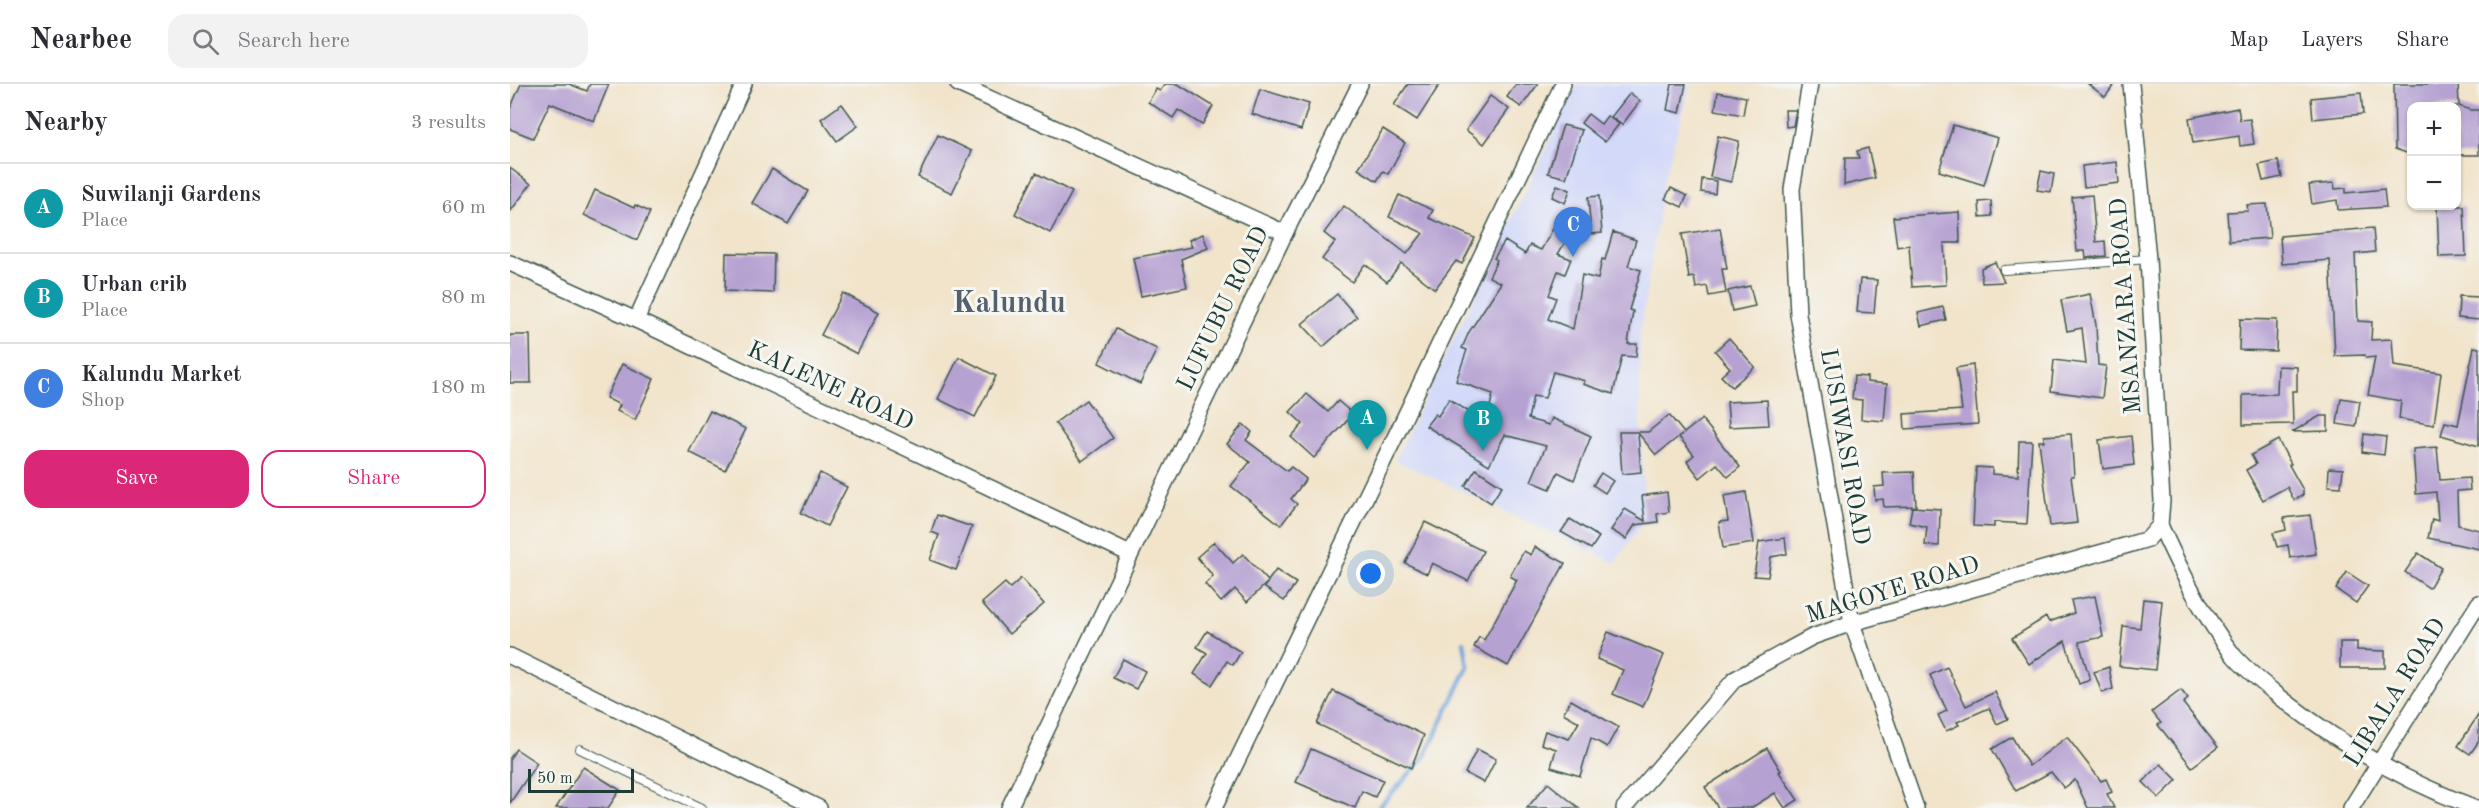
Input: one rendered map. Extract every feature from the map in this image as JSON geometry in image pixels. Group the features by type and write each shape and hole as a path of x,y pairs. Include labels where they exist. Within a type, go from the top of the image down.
{"street":[{"path":"636,320 744,84"},
{"path":"958,84 1285,233"},
{"name":"LUFUBU ROAD","path":"1009,808 1285,233 1360,84"},
{"path":"1214,808 1399,429 1563,84"},
{"name":"LUSIWASI ROAD","path":"1810,84 1792,189 1798,314 1852,623 1916,808"},
{"name":"MSANZARA ROAD","path":"2131,84 2148,259 2162,501 2160,525"},
{"name":"KALENE ROAD","path":"510,263 636,320 1130,554"},
{"path":"2160,525 2198,602 2236,658 2306,718 2378,764 2434,792 2476,808"},
{"name":"MAGOYE ROAD","path":"1624,808 1735,679 1812,637 1852,623 2128,545 2148,538 2160,525"},
{"name":"LIBALA ROAD","path":"2351,808 2479,603"},
{"path":"510,656 819,808"}],"lane":[{"path":"2004,270 2148,259"},
{"path":"580,749 702,808"}],"shaded area":[{"path":"1577,84 1691,84 1664,179 1640,334 1640,411 1645,519 1615,563 1395,460"}],"building":[{"path":"521,84 569,84 587,91 590,84 609,84 594,121 550,103 533,138 510,129 510,109"},
{"path":"1165,84 1178,84 1213,106 1202,125 1178,110 1173,118 1148,102 1156,89 1160,91"},
{"path":"1408,84 1440,84 1417,120 1394,105"},
{"path":"1516,84 1538,84 1521,107 1507,97"},
{"path":"1672,84 1686,84 1680,113 1667,110"},
{"path":"2088,84 2115,84 2105,97"},
{"path":"2394,84 2458,84 2459,102 2407,102 2407,153 2395,149"},
{"path":"1260,89 1309,104 1301,130 1252,114"},
{"path":"1718,92 1746,97 1743,115 1715,110"},
{"path":"1630,93 1640,101 1622,125 1611,117"},
{"path":"2361,93 2363,114 2313,119 2311,98"},
{"path":"1490,96 1509,109 1484,144 1466,130"},
{"path":"842,104 858,126 837,141 821,119"},
{"path":"2461,107 2479,110 2479,155 2461,155"},
{"path":"2238,108 2240,120 2250,119 2254,144 2240,146 2239,136 2193,143 2189,118"},
{"path":"1785,110 1796,110 1793,126 1786,127"},
{"path":"1588,114 1601,124 1607,116 1619,124 1605,142 1581,123"},
{"path":"1563,125 1582,130 1566,178 1548,173"},
{"path":"1953,125 1998,138 1984,185 1939,171"},
{"path":"1383,129 1405,143 1388,174 1383,171 1377,181 1358,169"},
{"path":"938,135 972,151 952,193 918,177"},
{"path":"1718,136 1739,141 1731,182 1710,177"},
{"path":"1868,148 1875,178 1844,185 1845,158 1859,158 1857,151"},
{"path":"2278,161 2282,177 2263,181 2259,165"},
{"path":"2117,162 2119,183 2084,187 2082,166"},
{"path":"510,168 531,184 510,212"},
{"path":"772,169 808,191 788,224 752,203"},
{"path":"2041,171 2054,174 2051,192 2037,190"},
{"path":"1036,173 1072,192 1050,233 1015,214"},
{"path":"1702,179 1716,181 1715,194 1701,192"},
{"path":"2334,183 2335,189 2346,188 2346,193 2384,189 2386,207 2338,210 2337,200 2312,204 2309,185"},
{"path":"1557,185 1570,190 1565,203 1552,197"},
{"path":"1671,188 1687,196 1682,207 1665,199"},
{"path":"595,190 634,208 635,205 650,212 637,240 584,215"},
{"path":"1399,195 1433,210 1429,218 1475,238 1462,264 1456,261 1435,289 1401,263 1387,282 1365,264 1352,282 1322,259 1335,242 1324,233 1344,206 1407,254 1423,233 1389,217"},
{"path":"2092,195 2096,242 2105,241 2106,256 2086,258 2085,251 2077,251 2072,197"},
{"path":"1599,196 1602,233 1591,234 1588,197"},
{"path":"1991,201 1992,216 1980,217 1979,202"},
{"path":"2267,204 2270,238 2229,241 2227,212 2248,211 2247,205"},
{"path":"2461,206 2464,206 2466,256 2439,257 2437,210 2461,210"},
{"path":"1959,212 1960,243 1944,243 1946,285 1912,287 1909,245 1897,247 1893,217"},
{"path":"1559,218 1574,227 1558,254 1571,259 1565,274 1558,271 1549,295 1556,298 1548,319 1573,329 1582,275 1598,279 1602,259 1605,260 1613,232 1636,240 1628,266 1641,270 1629,310 1633,311 1628,344 1637,344 1636,357 1622,356 1613,394 1583,384 1585,381 1553,372 1545,398 1533,396 1528,419 1549,425 1552,418 1591,436 1574,480 1558,472 1550,489 1531,481 1546,446 1505,435 1489,465 1426,426 1435,414 1438,416 1449,399 1486,423 1493,394 1456,381 1467,350 1462,348 1469,332 1501,283 1489,277 1497,260 1494,258 1505,241 1525,254 1530,245 1541,250"},
{"path":"1720,228 1727,269 1722,269 1726,293 1709,296 1707,286 1696,288 1694,277 1689,278 1682,234"},
{"path":"2373,228 2375,252 2355,254 2358,321 2372,322 2371,340 2392,339 2394,366 2441,373 2434,425 2399,419 2401,401 2368,395 2375,357 2335,356 2330,260 2282,264 2280,236"},
{"path":"1203,234 1208,248 1181,259 1187,287 1141,296 1133,258 1192,247 1189,240"},
{"path":"726,253 774,254 773,293 725,291"},
{"path":"1995,262 2004,282 1982,283 1981,268"},
{"path":"1860,279 1877,280 1874,313 1857,312"},
{"path":"1750,286 1755,306 1732,311 1728,291"},
{"path":"843,293 879,312 857,354 821,335"},
{"path":"1337,294 1357,317 1323,347 1302,324"},
{"path":"2090,294 2096,325 2098,365 2106,366 2102,398 2051,391 2054,360 2086,364 2082,328 2067,331 2061,300"},
{"path":"2459,296 2479,297 2479,320 2458,318"},
{"path":"1943,307 1946,320 1921,326 1918,313"},
{"path":"2240,319 2277,320 2276,351 2239,350"},
{"path":"1116,329 1157,349 1140,384 1099,363"},
{"path":"510,335 530,335 531,383 510,383"},
{"path":"1729,338 1755,367 1732,387 1721,376 1730,368 1715,351"},
{"path":"2474,347 2479,348 2479,446 2441,435 2445,422 2458,425"},
{"path":"959,357 996,376 975,417 938,399"},
{"path":"622,364 654,379 635,420 617,411 620,405 606,398"},
{"path":"1973,365 1978,424 1905,429 1904,414 1962,410 1956,368"},
{"path":"2278,366 2297,367 2297,391 2292,391 2293,424 2243,425 2243,395 2277,394"},
{"path":"1854,376 1867,377 1867,382 1887,384 1884,421 1861,419 1862,400 1852,399"},
{"path":"1307,394 1328,412 1338,401 1353,414 1314,458 1291,437 1303,424 1290,412"},
{"path":"2341,398 2360,401 2356,427 2337,424"},
{"path":"1086,400 1113,438 1082,461 1055,423"},
{"path":"1767,400 1769,425 1729,427 1727,402"},
{"path":"710,411 746,429 725,470 689,452"},
{"path":"1669,415 1684,433 1702,419 1740,467 1728,477 1717,464 1700,478 1687,461 1694,455 1679,437 1682,434 1656,455 1638,433 1641,472 1622,474 1619,432 1648,432"},
{"path":"2320,416 2328,416 2328,431 2292,432"},
{"path":"1243,424 1252,432 1246,440 1287,471 1291,467 1306,479 1291,499 1297,504 1281,525 1231,486 1250,462 1227,444"},
{"path":"2071,434 2074,476 2071,476 2077,523 2050,526 2039,441 2044,441 2044,436"},
{"path":"2364,434 2386,437 2384,455 2362,452"},
{"path":"2131,436 2134,465 2103,469 2099,440"},
{"path":"2278,440 2303,490 2303,495 2294,500 2287,487 2263,500 2246,470 2256,464 2251,455"},
{"path":"2019,441 2032,441 2027,524 1994,522 1994,527 1973,526 1976,467 1992,468 1992,474 2018,476"},
{"path":"2437,447 2440,480 2469,478 2470,490 2457,491 2458,525 2479,530 2479,549 2428,538 2432,519 2438,521 2436,492 2416,494 2413,449"},
{"path":"2329,468 2343,469 2341,487 2328,486"},
{"path":"1476,469 1502,486 1491,503 1465,486"},
{"path":"1914,472 1916,506 1884,507 1883,499 1875,500 1874,487 1884,486 1883,473"},
{"path":"820,473 847,487 827,526 801,513"},
{"path":"1601,473 1613,481 1605,493 1593,485"},
{"path":"1667,492 1669,512 1657,514 1658,522 1635,525 1626,539 1611,530 1625,509 1645,521 1642,496"},
{"path":"1746,492 1754,543 1723,548 1719,522 1728,521 1724,496"},
{"path":"1912,507 1940,509 1939,546 1925,545 1927,527 1909,523"},
{"path":"937,515 972,527 956,570 930,560 939,535 931,532"},
{"path":"2310,515 2316,554 2290,558 2288,545 2277,547 2273,533 2286,530 2284,518"},
{"path":"1570,519 1599,537 1591,549 1561,532"},
{"path":"1425,522 1483,551 1468,581 1432,563 1427,574 1405,563"},
{"path":"1785,538 1787,554 1771,557 1768,577 1754,576 1759,542"},
{"path":"1214,542 1233,563 1243,554 1268,581 1276,570 1296,583 1284,601 1264,587 1268,582 1247,602 1235,589 1221,602 1205,584 1213,576 1197,557"},
{"path":"1535,547 1565,563 1508,666 1474,647 1479,637 1484,640 1517,580 1510,576 1524,551 1531,555"},
{"path":"2418,553 2441,568 2429,588 2405,572"},
{"path":"2347,572 2368,586 2356,603 2336,589"},
{"path":"1021,578 1044,604 1009,634 982,603 1005,583 1010,588"},
{"path":"2095,596 2103,637 2079,642 2090,680 2079,684 2065,641 2029,664 2012,638 2046,617 2049,622 2074,613 2071,600"},
{"path":"2143,599 2162,601 2155,670 2119,666 2123,626 2140,628"},
{"path":"1207,631 1241,652 1233,665 1227,661 1212,685 1194,674 1207,653 1197,647"},
{"path":"1608,632 1664,655 1643,707 1613,694 1623,670 1597,659"},
{"path":"2340,642 2357,642 2357,650 2385,651 2385,668 2340,668"},
{"path":"1123,659 1145,671 1136,689 1113,678"},
{"path":"1947,667 1966,706 1995,692 2008,719 1997,724 1989,708 1957,722 1959,725 1946,731 1938,715 1947,711 1930,675"},
{"path":"2109,667 2113,689 2102,693 2094,672"},
{"path":"2181,690 2188,699 2183,703 2218,747 2192,767 2158,725 2161,723 2152,712"},
{"path":"1333,691 1424,735 1411,768 1317,724"},
{"path":"1571,700 1618,727 1607,747 1591,738 1580,776 1551,767 1556,749 1541,744 1545,731 1569,739 1579,722 1563,713"},
{"path":"2479,714 2479,741 2470,754 2458,746"},
{"path":"2012,737 2029,766 2067,737 2101,781 2106,779 2112,792 2107,794 2114,808 2088,808 2075,780 2064,788 2051,772 2016,791 1992,749"},
{"path":"1767,748 1781,771 1779,772 1798,800 1785,808 1775,793 1751,808 1718,808 1705,787"},
{"path":"516,749 537,763 510,803 510,758"},
{"path":"1311,749 1383,780 1375,797 1362,791 1355,808 1296,782"},
{"path":"1477,749 1496,759 1484,783 1465,773"},
{"path":"2161,764 2177,780 2159,798 2143,782"},
{"path":"583,767 620,790 608,808 556,808"},
{"path":"1548,783 1579,808 1527,808"}],"waterway":[{"path":"1378,808 1424,758 1468,667 1464,642"}],"place":[{"name":"Kalundu Market","path":"1573,257"},
{"name":"Suwilanji Gardens","path":"1367,450"},
{"name":"Urban crib","path":"1483,451"}],"district":[{"name":"Kalundu","path":"1009,304"}]}
